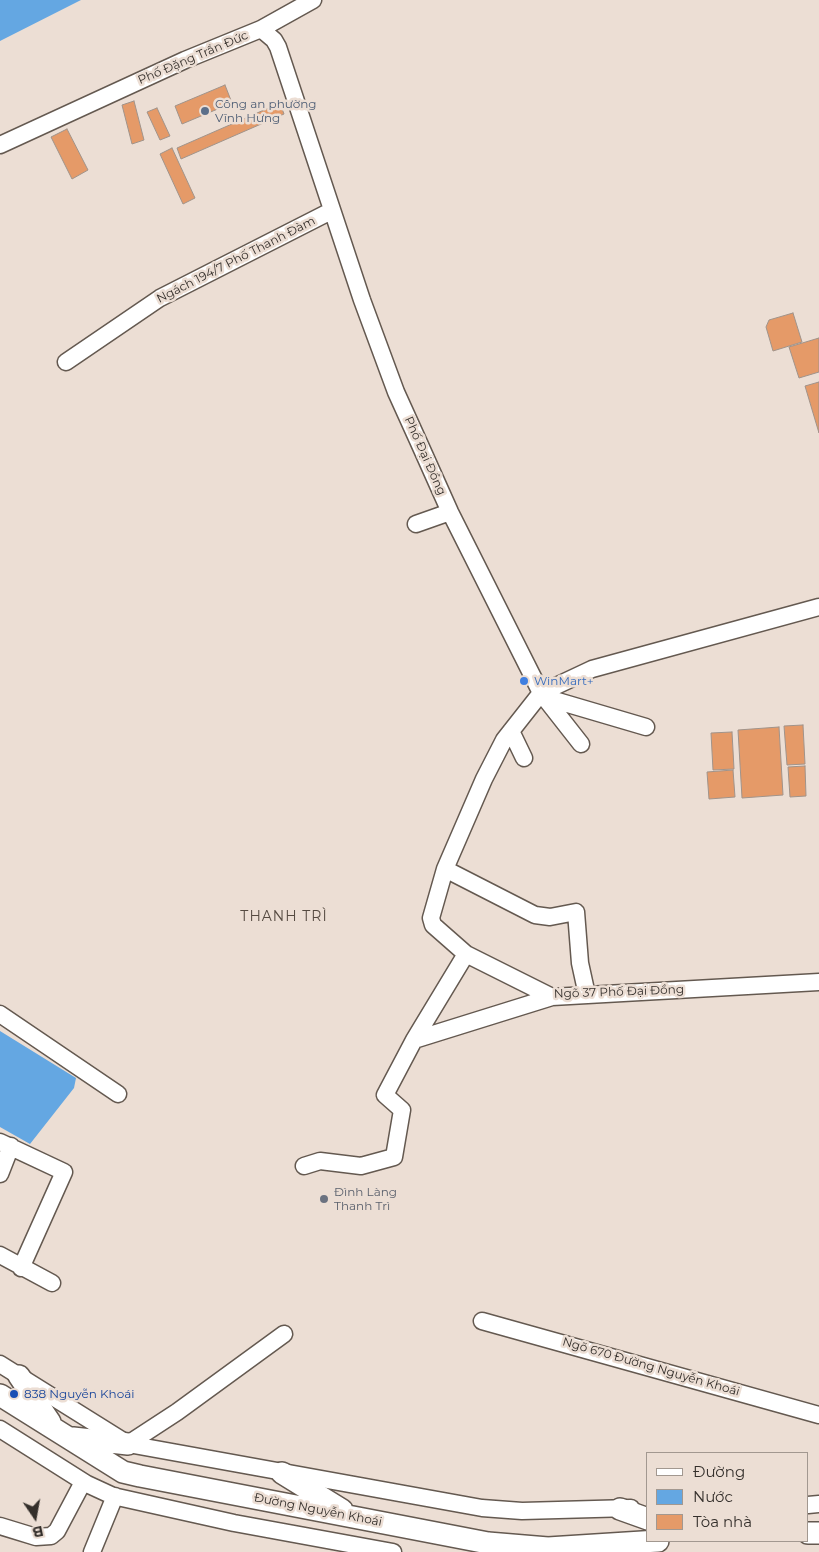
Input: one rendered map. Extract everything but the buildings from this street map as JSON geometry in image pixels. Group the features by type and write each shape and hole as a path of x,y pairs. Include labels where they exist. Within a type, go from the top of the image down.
{"main road":[{"path":"19,1376 61,1432 128,1444"},
{"name":"Đường Nguyễn Khoái","path":"0,1395 123,1472 496,1544 548,1548 646,1542"},
{"path":"282,1473 354,1517"},
{"path":"620,1509 646,1518"}],"street":[{"path":"260,29 312,0"},
{"name":"Phố Đặng Trần Đức","path":"0,145 184,60 260,29 274,40 278,47 331,211"},
{"name":"Ngách 194/7 Phố Thanh Đàm","path":"66,362 160,298 331,211"},
{"name":"Phố Đại Đồng","path":"331,211 396,392 450,512 542,695 581,744"},
{"path":"416,524 450,512"},
{"path":"542,695 592,669 819,607"},
{"path":"542,695 646,727"},
{"name":"Ngõ 37 Phố Đại Đồng","path":"542,695 504,740 484,779 445,869 431,918 433,925 466,954 552,997 819,982"},
{"path":"511,731 524,758"},
{"path":"445,869 535,915 550,917 576,912 580,963 587,994"},
{"path":"304,1166 320,1160 360,1166 394,1157 402,1110 385,1095 414,1040 466,954"},
{"path":"414,1040 552,997"},
{"path":"0,1014 118,1094"},
{"path":"0,1174 6,1144 64,1172 21,1268"},
{"path":"0,1255 21,1268 52,1282"},
{"name":"Ngõ 670 Đường Nguyễn Khoái","path":"482,1320 819,1415"},
{"path":"128,1444 177,1412 284,1334"},
{"path":"0,1364 128,1444 482,1508 522,1511 646,1508"},
{"path":"0,1429 83,1482 116,1496 234,1523 393,1552"},
{"path":"0,1526 36,1537 51,1536 57,1531 83,1482"},
{"path":"92,1552 116,1496"}],"water":[{"path":"0,0 81,0 0,41"},
{"path":"0,1031 76,1078 74,1088 30,1144 0,1127"}],"place":[{"name":"Công an phường Vĩnh Hưng","path":"205,111"},
{"name":"WinMart+","path":"524,681"},
{"name":"Đình Làng Thanh Trì","path":"324,1199"},
{"name":"838 Nguyễn Khoái","path":"14,1394"}],"district":[{"name":"THANH TRÌ","path":"284,917"}]}
